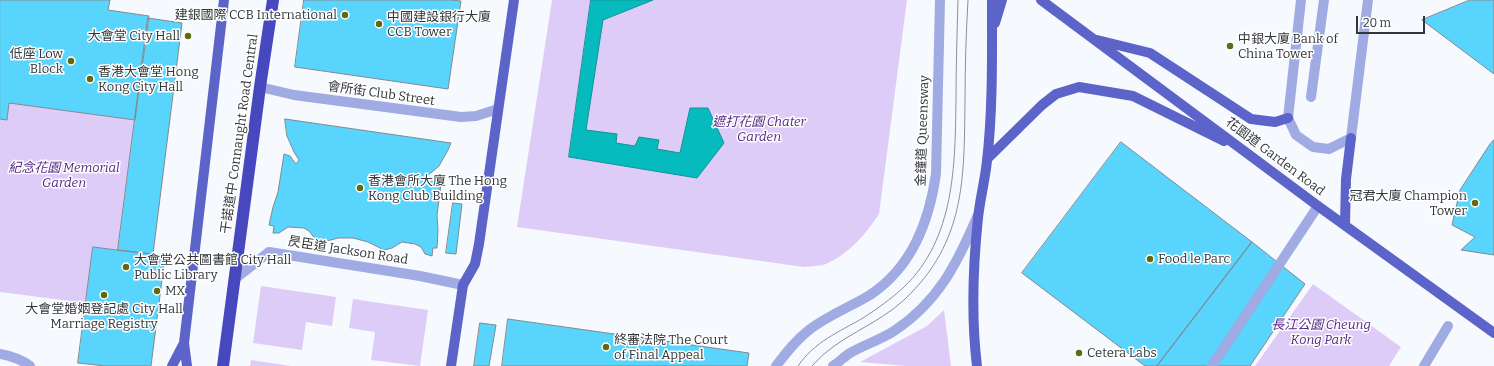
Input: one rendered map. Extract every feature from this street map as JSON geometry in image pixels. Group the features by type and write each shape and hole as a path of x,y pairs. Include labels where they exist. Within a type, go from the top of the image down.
{"highway":[{"name":"干諾道中 Connaught Road Central","path":"223,366 273,0"}],"main road":[{"path":"187,366 184,343 224,0"},
{"path":"451,366 463,285 475,264 490,171 514,0"},
{"path":"977,366 973,286 978,216 987,160 992,0"},
{"path":"992,32 1002,0"},
{"name":"花園道 Garden Road","path":"1041,0 1249,153 1318,206 1494,333"},
{"path":"1093,39 1150,53 1251,120 1275,122 1288,118"},
{"path":"987,160 1042,105 1052,97 1056,94 1079,87 1133,96 1249,153"},
{"path":"1345,225 1346,179 1351,138"},
{"path":"172,366 184,343"}],"street":[{"name":"金鐘道 Queensway","path":"776,366 791,347 810,330 870,294 893,276 908,257 925,224 932,199 936,174 940,0"},
{"path":"1301,0 1288,118 1296,135 1313,147 1329,148 1351,138 1368,0"},
{"path":"1311,97 1324,0"},
{"name":"會所街 Club Street","path":"260,87 294,95 461,118 476,116 498,109"},
{"path":"1212,366 1318,206"},
{"path":"833,366 849,354 894,331 918,313 935,295 952,271 978,216"},
{"name":"昃臣道 Jackson Road","path":"236,278 269,252 420,276 463,285"},
{"path":"1424,366 1448,326"},
{"path":"0,354 11,356 25,362 30,366"}],"green space":[{"name":"遮打花園 Chater Garden","path":"552,0 907,0 879,214 863,236 842,255 826,264 804,267 517,227"},
{"name":"紀念花園 Memorial Garden","path":"9,103 135,120 118,250 93,247 86,303 0,292 0,119 7,119"},
{"name":"長江公園 Cheung Kong Park","path":"1313,284 1401,347 1389,366 1255,366"},
{"path":"261,286 336,297 332,326 306,322 302,350 253,343"},
{"path":"353,299 428,310 420,366 371,360 375,332 349,328"},
{"path":"944,310 951,366 906,366 860,362 927,326"},
{"path":"251,360 291,366 250,366"}],"water":[{"path":"591,0 653,0 603,20 586,130 617,134 616,143 635,146 639,137 659,140 657,149 680,153 690,108 708,108 724,143 697,178 569,157"}],"building":[{"name":"低座 Low Block","path":"0,0 110,0 108,10 149,16 135,120 9,103 7,120 0,119"},
{"name":"中國建設銀行大廈 CCB Tower","path":"304,0 461,1 448,89 295,67"},
{"path":"1470,0 1494,0 1494,74 1422,20"},
{"path":"148,18 182,23 153,254 118,250"},
{"name":"香港會所大廈 The Hong Kong Club Building","path":"285,119 451,143 439,166 425,178 428,182 436,176 442,176 437,215 437,248 433,248 432,256 425,254 421,247 415,244 402,242 392,248 384,250 368,242 353,238 338,238 327,241 319,241 316,240 309,231 304,228 288,227 279,233 273,233 274,226 269,225 278,192 284,154 290,156 296,164 299,160 287,136"},
{"name":"冠君大廈 Champion Tower","path":"1494,140 1494,255 1461,250 1475,237 1452,225 1460,190"},
{"path":"1121,142 1252,242 1157,366 1145,366 1022,273"},
{"path":"453,203 462,204 456,254 446,253"},
{"path":"1252,242 1305,284 1250,366 1157,366"},
{"path":"93,247 165,256 151,366 105,366 78,363"},
{"name":"終審法院 The Court of Final Appeal","path":"508,319 749,353 747,366 502,366"},
{"path":"480,323 496,325 489,366 474,366"}],"tram line":[{"path":"798,366 819,344 868,315 904,287 921,268 934,246 943,223 953,175 956,125 958,0"},
{"path":"812,366 833,347 882,317 905,299 925,277 940,255 950,232 957,208 964,158 968,0"}],"place":[{"name":"建銀國際 CCB International","path":"345,15"},
{"name":"中國建設銀行大廈 CCB Tower","path":"379,24"},
{"name":"大會堂 City Hall","path":"188,36"},
{"name":"中銀大廈 Bank of China Tower","path":"1230,46"},
{"name":"低座 Low Block","path":"71,61"},
{"name":"香港大會堂 Hong Kong City Hall","path":"90,79"},
{"name":"香港會所大廈 The Hong Kong Club Building","path":"360,188"},
{"name":"冠君大廈 Champion Tower","path":"1475,203"},
{"name":"Food le Parc","path":"1150,259"},
{"name":"大會堂公共圖書館 City Hall Public Library","path":"126,267"},
{"name":"MX","path":"157,291"},
{"name":"大會堂婚姻登記處 City Hall Marriage Registry","path":"104,295"},
{"name":"終審法院 The Court of Final Appeal","path":"606,347"},
{"name":"Cetera Labs","path":"1079,353"}]}
